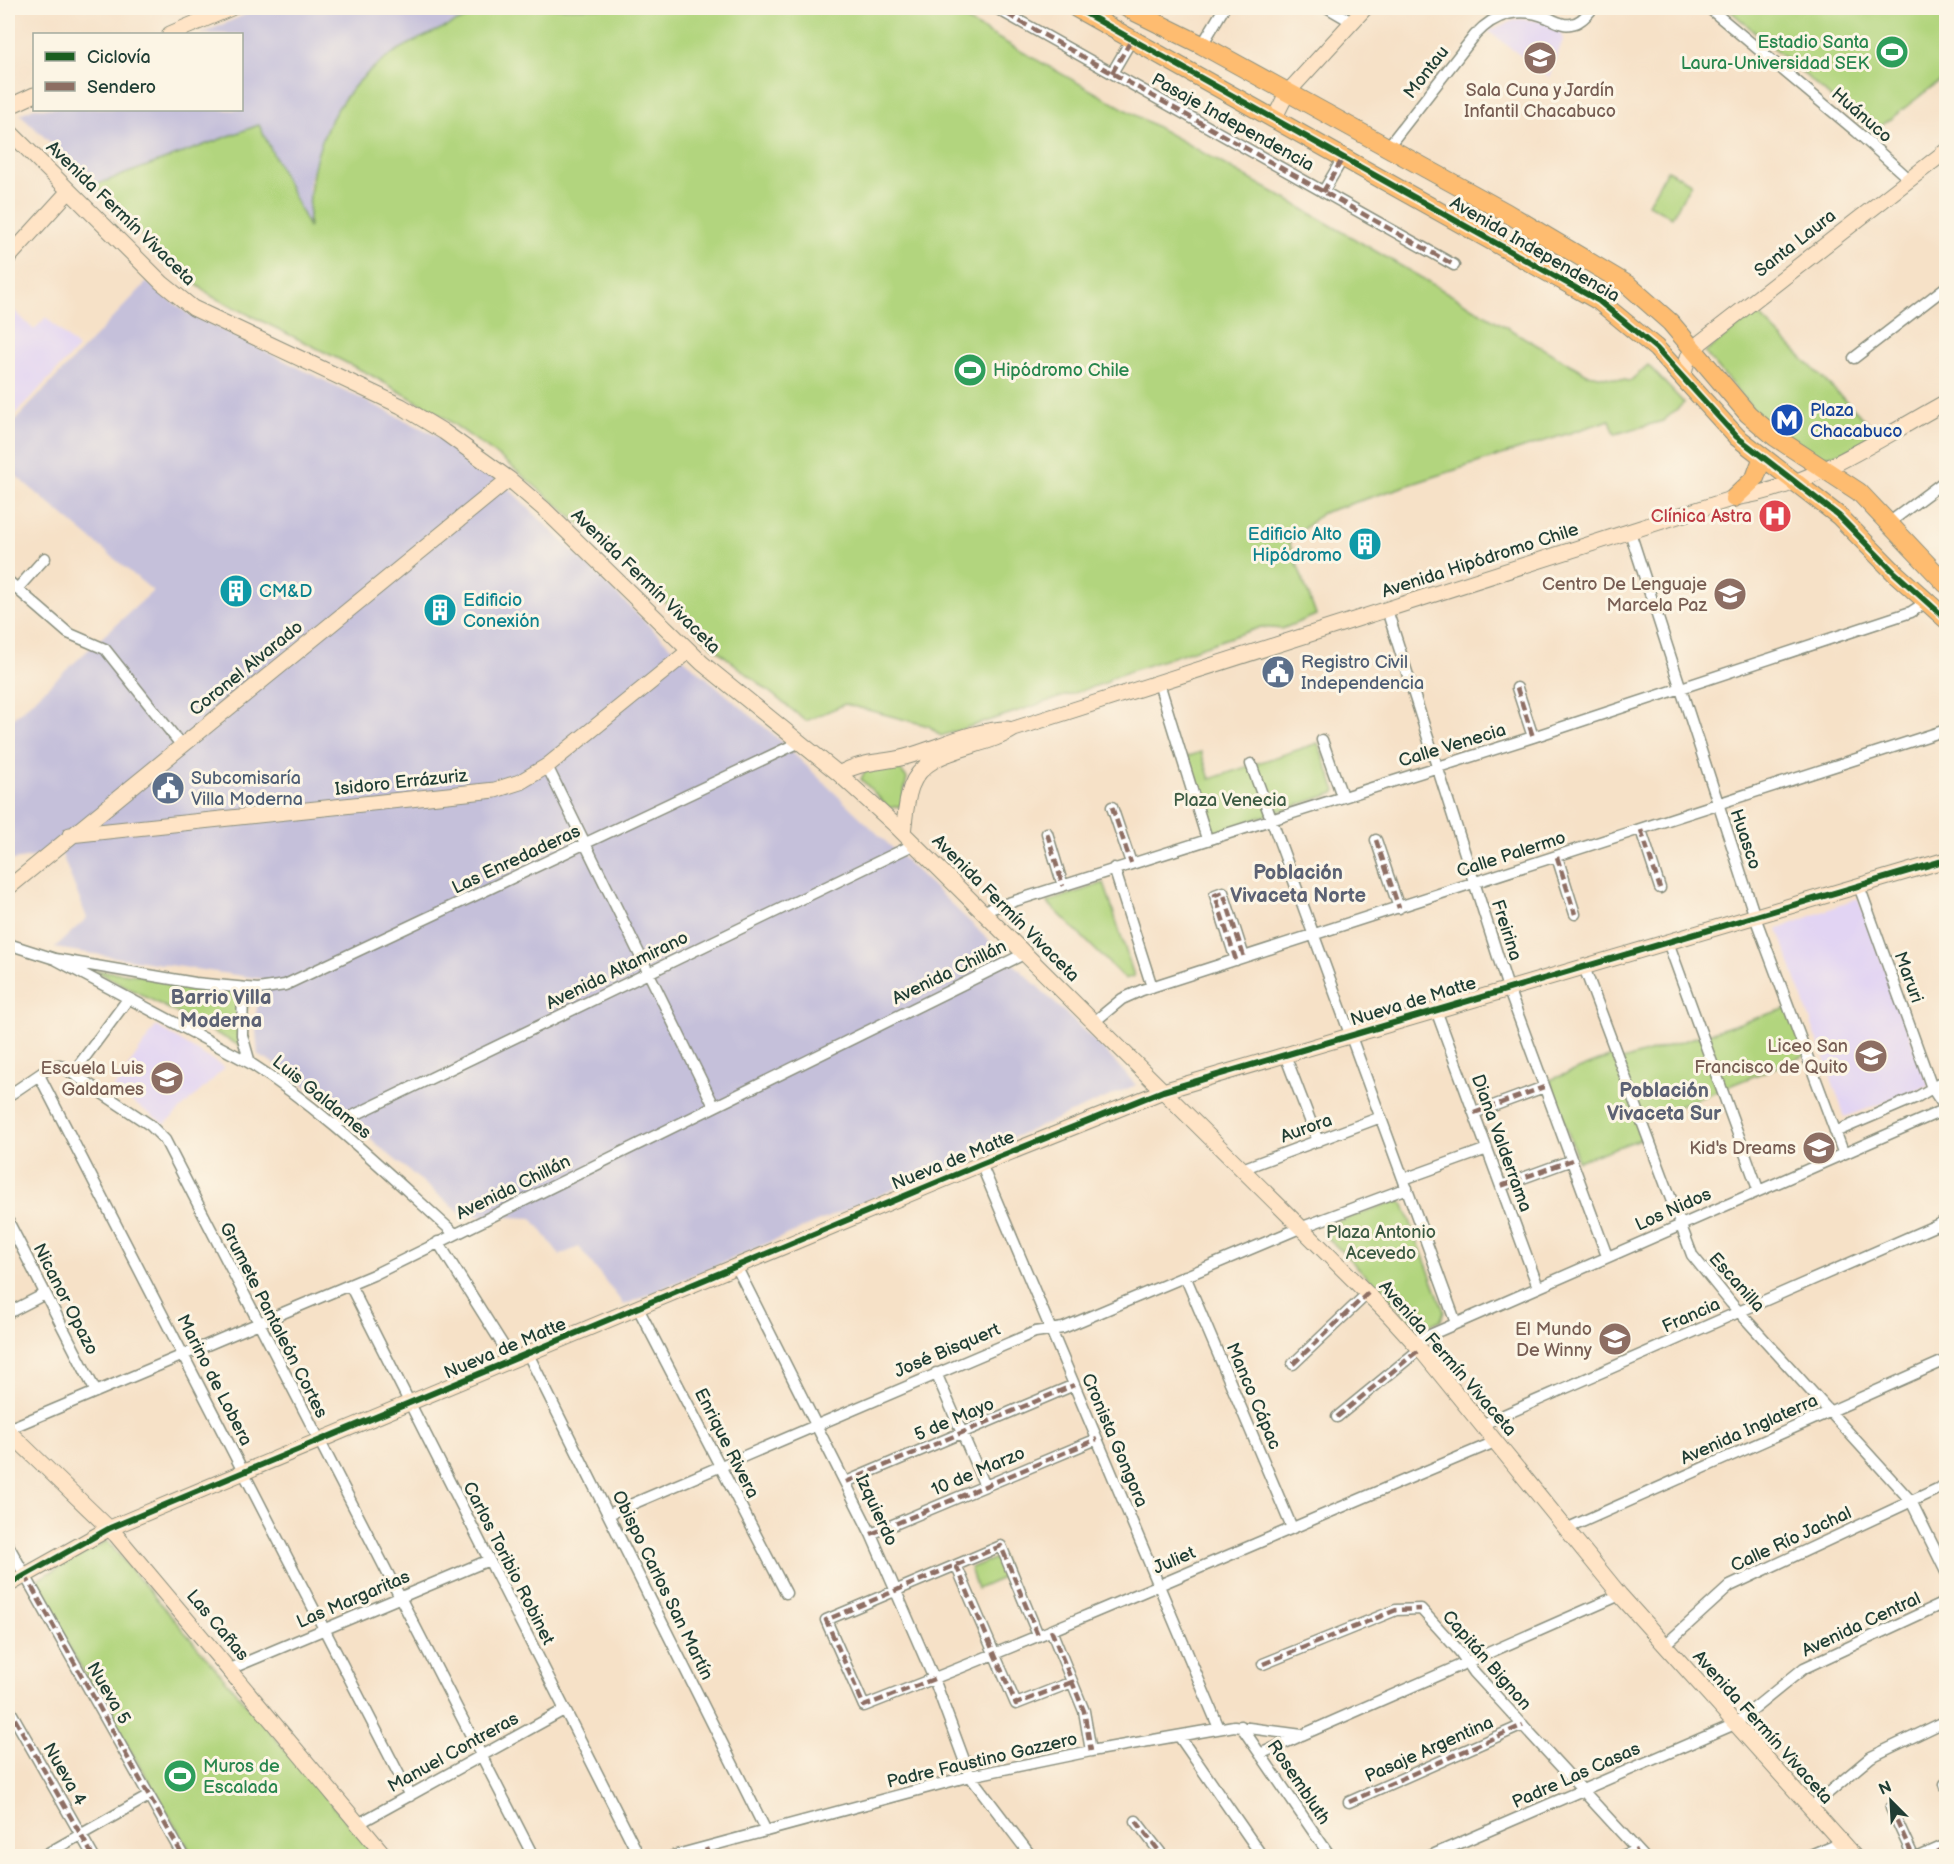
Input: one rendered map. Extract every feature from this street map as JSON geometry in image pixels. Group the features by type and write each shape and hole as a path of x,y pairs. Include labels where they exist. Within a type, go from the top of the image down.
{"main road":[{"name":"Avenida Independencia","path":"1076,8 1590,295 1641,334 1737,437 1762,459 1839,516 1895,573 1947,619"},
{"name":"Avenida Independencia","path":"1127,8 1202,45 1616,276 1657,310 1757,422 1859,492 1947,584"},
{"path":"1734,498 1755,478 1762,459"}],"street":[{"path":"172,33 231,8"},
{"name":"Pasaje Independencia","path":"996,8 1454,265"},
{"path":"1202,45 1224,8"},
{"path":"1328,8 1352,22"},
{"path":"1274,119 1287,93 1365,8"},
{"name":"Montau","path":"1387,148 1475,35 1490,22 1506,14 1526,12 1571,24 1582,20 1593,8"},
{"name":"Huánuco","path":"1709,8 1857,132 1909,179"},
{"path":"1112,73 1132,39"},
{"path":"8,107 33,95"},
{"name":"Avenida Fermín Vivaceta","path":"8,130 162,283 201,313 400,406 444,432 509,478 545,510 689,651 839,774 915,844 1368,1293 1417,1346 1620,1595 1854,1857"},
{"name":"Santa Laura","path":"1693,349 1947,151"},
{"path":"1323,192 1342,158"},
{"path":"8,258 69,191"},
{"path":"1854,358 1947,287"},
{"path":"1683,378 1686,361 1693,349"},
{"name":"Avenida Hipódromo Chile","path":"903,833 911,787 926,764 938,758 994,740 1014,729 1734,498 1793,482 1825,468 1947,402"},
{"name":"Coronel Alvarado","path":"8,888 509,478"},
{"path":"1890,522 1947,480"},
{"name":"Huasco","path":"1630,532 1755,917 1843,1152"},
{"path":"17,589 45,558"},
{"path":"8,581 68,633 105,650 182,746"},
{"name":"Calle Venecia","path":"983,911 1680,689 1911,612 1928,601"},
{"name":"Freirina","path":"1387,610 1508,988 1607,1256"},
{"name":"Isidoro Errázuriz","path":"70,836 474,795 513,784 547,766 689,651"},
{"path":"1159,683 1207,840"},
{"path":"1516,688 1533,737"},
{"name":"Avenida Hipódromo Chile","path":"839,774 857,764 906,757 993,730 1014,729"},
{"name":"Calle Palermo","path":"1094,1022 1122,999 1152,987 1947,730"},
{"path":"1322,741 1342,796"},
{"name":"Las Enredaderas","path":"55,959 195,983 243,988 268,988 291,984 800,742"},
{"path":"1251,764 1456,1323"},
{"path":"547,766 714,1106"},
{"path":"1112,807 1131,863"},
{"path":"101,810 103,825 114,830"},
{"path":"1641,830 1660,888"},
{"path":"1047,833 1063,886"},
{"path":"1376,840 1399,908"},
{"name":"Avenida Altamirano","path":"334,1125 915,844"},
{"path":"1557,857 1575,914"},
{"name":"Nueva de Matte","path":"8,1585 110,1528 981,1164 1163,1091 1947,860"},
{"path":"1114,868 1152,987"},
{"name":"Maruri","path":"1859,886 1932,1088 1946,1109"},
{"path":"1228,923 1240,959"},
{"path":"1668,942 1758,1189"},
{"name":"Luis Galdames","path":"8,944 55,959 250,1063 280,1082 334,1125 455,1234"},
{"name":"Luis Galdames","path":"8,950 21,949"},
{"name":"Avenida Chillán","path":"8,1430 350,1286 1024,954"},
{"name":"Escanilla","path":"1584,967 1679,1224 1695,1259 1911,1501 1947,1572"},
{"path":"243,988 242,1035 250,1063"},
{"path":"73,1073 128,999"},
{"name":"Diana Valderrama","path":"1436,1010 1538,1287"},
{"path":"1286,1055 1318,1141"},
{"name":"Grumete Pantaleón Cortes","path":"39,1075 57,1065 73,1073 150,1125 165,1140 533,1857"},
{"path":"8,1096 39,1075"},
{"name":"Marino de Lobera","path":"39,1075 410,1796"},
{"path":"1835,1132 1947,1080"},
{"path":"1474,1113 1544,1087"},
{"name":"Los Nidos","path":"1337,1417 1417,1346 1456,1323 1758,1189 1946,1109"},
{"name":"Aurora","path":"1242,1169 1381,1117"},
{"name":"José Bisquert","path":"609,1514 936,1372 1035,1332 1063,1328 1487,1149"},
{"path":"1501,1186 1572,1160"},
{"name":"Cronista Gongora","path":"981,1164 1220,1728"},
{"name":"Nicanor Opazo","path":"8,1221 96,1392"},
{"name":"Francia","path":"1481,1425 1947,1221"},
{"path":"438,1242 513,1361"},
{"name":"Izquierdo","path":"736,1266 871,1534 934,1679 970,1776 1031,1857"},
{"name":"Manco Cápac","path":"1185,1276 1292,1528"},
{"name":"Carlos Toribio Robinet","path":"350,1286 639,1857"},
{"path":"1293,1364 1368,1293"},
{"path":"8,1313 45,1294"},
{"name":"Enrique Rivera","path":"638,1308 786,1593"},
{"name":"Obispo Carlos San Martín","path":"528,1354 766,1832"},
{"name":"Avenida Inglaterra","path":"1566,1529 1947,1360"},
{"path":"936,1372 985,1486"},
{"name":"5 de Mayo","path":"846,1482 1074,1385"},
{"name":"Las Cañas","path":"8,1430 110,1528 231,1669 386,1857"},
{"name":"10 de Marzo","path":"871,1534 1097,1439"},
{"name":"Juliet","path":"896,1590 826,1620 864,1706 1159,1585 1495,1442"},
{"name":"Calle Río Jachal","path":"1664,1646 1730,1586 1947,1485"},
{"name":"Nueva 5","path":"8,1545 183,1857"},
{"path":"896,1590 1001,1546 1038,1635"},
{"name":"Las Margaritas","path":"231,1669 489,1560"},
{"path":"956,1565 1016,1704 1072,1682"},
{"name":"Padre Faustino Gazzero","path":"1260,1754 1620,1595"},
{"name":"Avenida Central","path":"1735,1724 1804,1668 1947,1602"},
{"name":"Capitán Bignon","path":"1263,1664 1396,1610 1408,1607 1420,1609 1640,1853"},
{"path":"1051,1630 1084,1711 1091,1751"},
{"name":"Nueva 4","path":"8,1707 93,1857"},
{"name":"Manuel Contreras","path":"358,1824 564,1710"},
{"path":"1810,1808 1871,1757 1947,1721"},
{"name":"Padre Las Casas","path":"1430,1857 1735,1724"},
{"name":"Pasaje Argentina","path":"1349,1802 1523,1725"},
{"name":"Padre Faustino Gazzero","path":"673,1857 707,1852 766,1832 970,1776 1091,1751 1241,1726 1282,1735 1302,1735"},
{"name":"Rosembluth","path":"1241,1726 1329,1857"},
{"path":"1179,1736 1262,1857"},
{"path":"43,1857 149,1796"},
{"path":"1891,1808 1913,1857"},
{"path":"1136,1821 1163,1857"},
{"path":"1808,1857 1841,1842"},
{"path":"1921,1857 1942,1850"},
{"path":"1622,1857 1640,1853"}],"shaded area":[{"path":"261,8 490,8 393,53 362,79 343,102 327,126 309,182 309,230 259,125 95,185 20,114 33,108 33,111 243,111 243,33 202,33"},
{"name":"Sala Cuna y Jardín Infantil Chacabuco","path":"1518,19 1542,21 1559,28 1563,40 1549,77 1488,31"},
{"path":"147,282 187,313 439,437 508,488 679,655 775,736 1102,1048 1136,1085 624,1305 579,1247 560,1255 532,1218 463,1215 283,1068 258,1055 255,1018 263,979 54,948 87,918 61,852 8,861 8,723 153,591 8,469 8,428"},
{"path":"8,304 34,330 46,317 78,348 8,422"},
{"path":"1858,898 1929,1086 1845,1117 1778,929"},
{"name":"Escuela Luis Galdames","path":"156,1026 225,1068 165,1124 113,1089"}],"green space":[{"name":"Hipódromo Chile","path":"490,8 944,8 1291,202 1587,374 1630,381 1648,365 1684,403 1663,421 1615,434 1610,420 1322,513 1289,542 1316,615 1282,629 1261,627 1110,678 1108,682 941,736 929,726 845,704 806,721 712,646 592,534 505,461 439,414 369,374 213,297 163,259 95,185 259,125 309,228 309,201 318,151 327,128 354,87 373,68 395,52"},
{"path":"1727,8 1946,8 1946,76 1872,133"},
{"path":"1667,170 1691,183 1672,217 1648,204"},
{"name":"Plaza Chacabuco","path":"1756,312 1879,434 1844,453 1820,457 1759,416 1705,353"},
{"name":"Plaza Venecia","path":"1318,743 1336,791 1334,793 1213,833 1209,831 1186,757 1201,752 1210,779"},
{"path":"898,767 907,778 901,806 889,808 861,779 866,769"},
{"path":"1104,883 1134,976 1125,979 1047,902"},
{"path":"94,970 255,988 245,1013 248,1050"},
{"path":"1788,1008 1806,1055 1642,1121 1649,1136 1578,1161 1550,1080 1617,1054 1620,1061"},
{"name":"Plaza Antonio Acevedo","path":"1398,1200 1404,1205 1444,1311 1441,1320 1420,1329 1323,1233 1326,1226"},
{"path":"107,1541 376,1856 193,1856 31,1583"},
{"path":"1001,1556 1009,1575 977,1589 970,1568"}],"marked path":[{"path":"996,8 1454,265"},
{"path":"1112,73 1132,39"},
{"path":"1323,192 1343,158"},
{"path":"1517,688 1533,737"},
{"path":"1112,807 1131,863"},
{"path":"1641,830 1660,888"},
{"path":"1047,833 1063,886"},
{"path":"1376,840 1399,908"},
{"path":"1557,857 1575,914"},
{"path":"1236,960 1215,895 1223,892 1244,957"},
{"path":"1474,1113 1544,1087"},
{"path":"1501,1186 1572,1160"},
{"path":"1293,1364 1368,1293"},
{"path":"1337,1417 1420,1349"},
{"path":"846,1482 1074,1385"},
{"path":"871,1534 1097,1439"},
{"path":"934,1679 864,1706 826,1620 1001,1546 1038,1635"},
{"path":"956,1565 1016,1704 1072,1682"},
{"path":"25,1575 183,1856"},
{"path":"1263,1664 1396,1610 1421,1609"},
{"path":"1051,1630 1084,1711 1091,1751"},
{"path":"8,1707 93,1856"},
{"path":"1349,1802 1523,1725"},
{"path":"1891,1808 1913,1856"},
{"path":"1136,1821 1163,1856"},
{"path":"706,1848 709,1856"},
{"path":"1938,1849 1942,1856"},
{"path":"1622,1856 1637,1850"}],"cycle path":[{"path":"1076,8 1599,301 1656,348 1737,437 1839,516 1895,573 1946,619"},
{"path":"8,1585 110,1528 981,1164 1163,1091 1946,860"}],"place":[{"name":"Estadio Santa Laura-Universidad SEK","path":"1892,52"},
{"name":"Sala Cuna y Jardín Infantil Chacabuco","path":"1540,58"},
{"name":"Hipódromo Chile","path":"970,370"},
{"name":"Plaza Chacabuco","path":"1787,420"},
{"name":"Clínica Astra","path":"1775,516"},
{"name":"Edificio Alto Hipódromo","path":"1365,544"},
{"name":"CM&D","path":"236,591"},
{"name":"Centro De Lenguaje Marcela Paz","path":"1730,594"},
{"name":"Edificio Conexión","path":"440,610"},
{"name":"Registro Civil Independencia","path":"1278,672"},
{"name":"Subcomisaría Villa Moderna","path":"168,788"},
{"name":"Liceo San Francisco de Quito","path":"1871,1056"},
{"name":"Escuela Luis Galdames","path":"167,1078"},
{"name":"Kid's Dreams","path":"1819,1148"},
{"name":"El Mundo De Winny","path":"1615,1339"},
{"name":"Muros de Escalada","path":"180,1776"}],"district":[{"name":"Población Vivaceta Norte","path":"1298,884"},
{"name":"Barrio Villa Moderna","path":"221,1008"},
{"name":"Población Vivaceta Sur","path":"1664,1102"}]}
